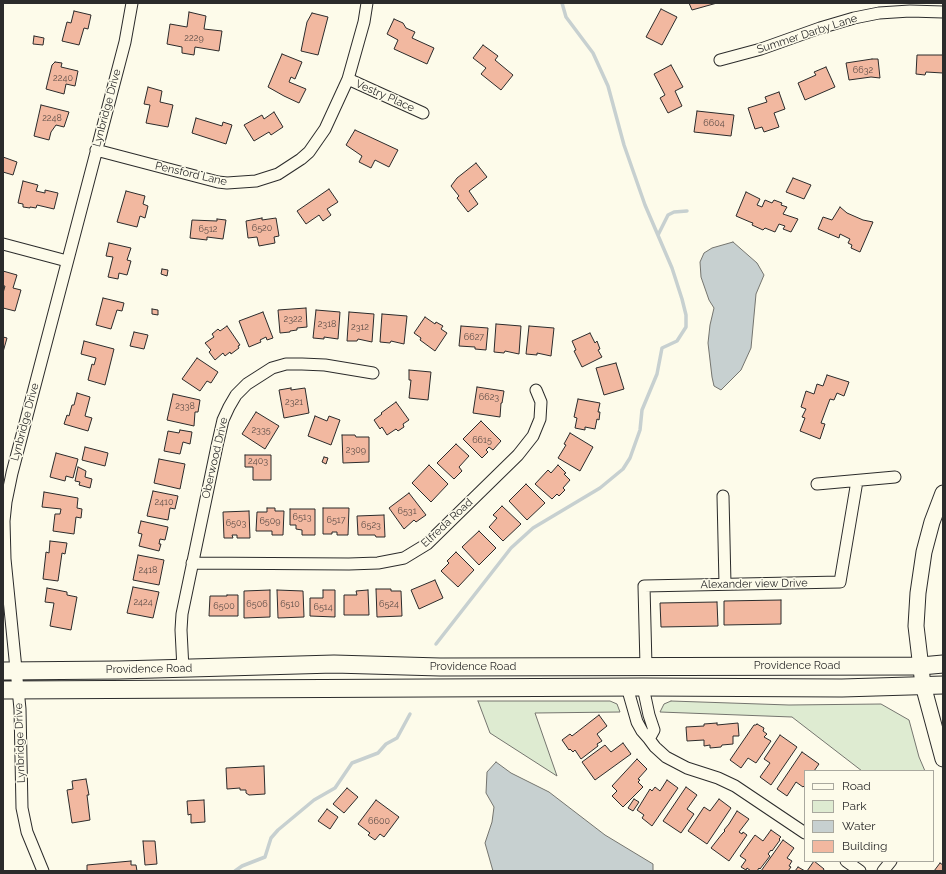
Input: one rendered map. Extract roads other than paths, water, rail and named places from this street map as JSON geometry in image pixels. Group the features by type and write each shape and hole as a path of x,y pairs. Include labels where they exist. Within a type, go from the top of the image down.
{"main road":[{"name":"Providence Road","path":"10,671 183,669 334,664 440,667 921,666 943,664"},
{"name":"Providence Road","path":"11,690 635,687 842,688 943,685"}],"street":[{"name":"Lynbridge Drive","path":"44,871 27,832 22,808 20,709 11,690 4,521 12,473 127,36 132,3"},
{"name":"Pensford Lane","path":"96,150 218,182 237,184 256,182 278,174 295,164 308,152 325,129 348,79 364,22 367,3"},
{"name":"Summer Darby Lane","path":"720,60 762,49 820,28 854,18 879,13 902,11 943,12"},
{"name":"Vestry Place","path":"348,79 423,113"},
{"path":"3,244 67,261"},
{"name":"Oberwood Drive","path":"183,669 181,630 182,614 223,420 236,395 247,384 260,375 272,368 286,364 325,365 373,373"},
{"name":"Elfreda Road","path":"192,563 349,564 378,563 404,558 428,544 518,455 526,445 533,436 540,419 541,402 536,390"},
{"path":"817,484 895,477"},
{"name":"Alexander view Drive","path":"646,666 644,586 840,582 857,481"},
{"path":"943,494 932,522 921,567 916,626 923,685 943,759"},
{"path":"723,496 725,584"},
{"path":"635,687 637,722 642,731 655,747 666,757 687,768 718,778 735,786 804,832"},
{"path":"635,687 649,715 654,730 650,739"},
{"path":"847,862 860,871"},
{"path":"883,871 890,862"}],"water":[{"path":"733,242 757,263 764,275 756,294 751,348 741,370 721,390 714,386 712,377 708,343 714,308 709,300 701,277 700,262 704,253 712,248"},
{"path":"496,762 511,773 549,792 605,835 653,864 653,871 493,871 485,843 492,822 494,807 486,793 487,772"}],"waterway":[{"path":"436,644 511,548 533,528 600,488 623,469 630,458 640,430 642,410 657,374 662,348 677,341 686,327 686,315 672,268 645,205 624,145 608,86 593,53 566,17 562,3"},
{"path":"658,235 668,215 674,212 687,211"},
{"path":"235,871 242,866 265,857 271,838 278,830 314,800 335,788 352,763 378,753 386,744 397,738 410,714"}]}
